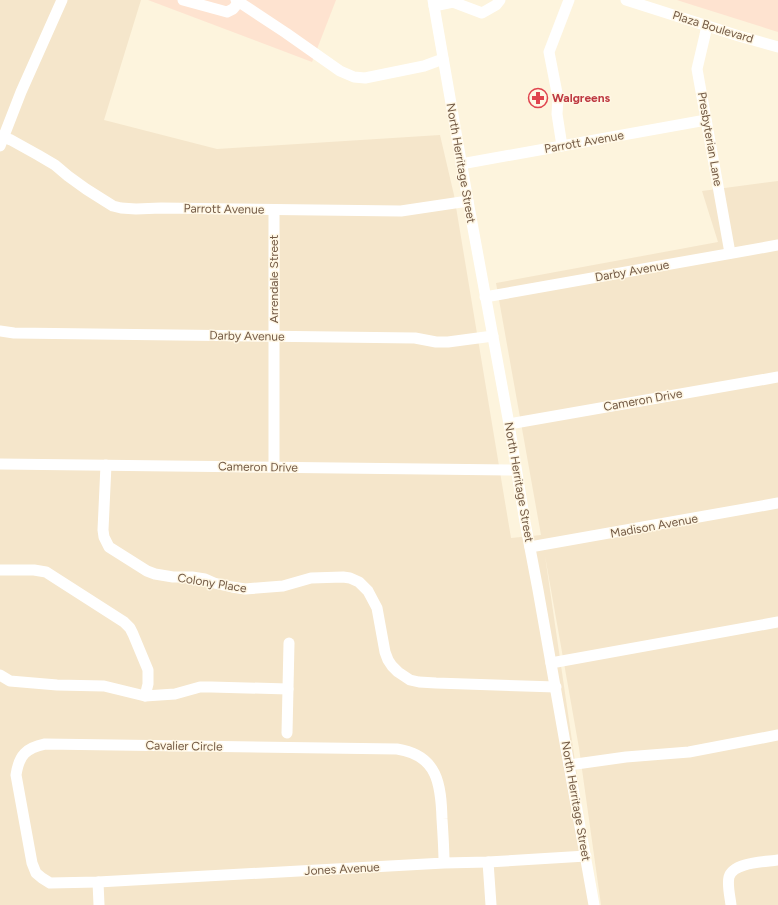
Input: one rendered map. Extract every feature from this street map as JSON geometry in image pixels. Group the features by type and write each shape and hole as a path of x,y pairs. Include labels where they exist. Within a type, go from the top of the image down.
{"street":[{"path":"1,140 62,0"},
{"path":"183,0 227,12 233,9 237,1 286,32 340,71 354,77 365,78 417,68 443,59"},
{"path":"433,3 453,1 482,13 496,5 500,0"},
{"path":"562,146 557,114 558,98 549,52 568,0"},
{"name":"Plaza Boulevard","path":"626,0 778,47"},
{"name":"North Herritage Street","path":"433,3 594,905"},
{"name":"Presbyterian Lane","path":"707,26 697,69 730,253"},
{"name":"Parrott Avenue","path":"461,164 706,120"},
{"name":"Parrott Avenue","path":"1,140 11,140 38,155 55,165 68,176 105,201 113,206 121,208 401,211 468,201"},
{"name":"Arrendale Street","path":"274,210 274,467"},
{"name":"Darby Avenue","path":"485,297 778,245"},
{"name":"Darby Avenue","path":"0,331 30,333 415,338 436,342 448,342 493,336"},
{"name":"Cameron Drive","path":"509,424 778,377"},
{"name":"Cameron Drive","path":"0,464 516,470"},
{"name":"Colony Place","path":"106,465 104,537 109,547 147,571 163,576 205,579 214,583 245,589 283,586 311,578 350,578 364,586 373,599 377,608 385,652 388,660 398,672 410,680 436,683 556,687"},
{"name":"Madison Avenue","path":"530,547 778,503"},
{"path":"0,570 34,570 46,572 124,622 133,634 148,670 148,684 145,696"},
{"path":"552,663 778,622"},
{"path":"287,733 289,644"},
{"path":"0,675 10,681 57,685 104,686 145,696 175,694 211,687 288,689"},
{"path":"569,765 626,757 689,752 778,735"},
{"name":"Cavalier Circle","path":"98,882 50,883 36,873 32,863 16,775 18,765 23,754 28,750 45,744 405,750 413,753 428,763 438,781 442,798 444,863"},
{"name":"Jones Avenue","path":"98,882 586,856"},
{"path":"731,905 728,882 729,875 733,870 747,864 778,860"},
{"path":"488,862 491,905"},
{"path":"98,882 99,905"}],"shaded area":[{"path":"0,0 141,0 104,120 217,149 440,135 454,195 511,538 541,535 496,283 718,242 702,191 778,181 778,905 601,905 579,748 545,556 596,905 0,905"},
{"path":"148,0 336,0 312,62"},
{"path":"677,0 778,0 778,32 683,2"}],"place":[{"name":"Walgreens","path":"538,98"}]}
